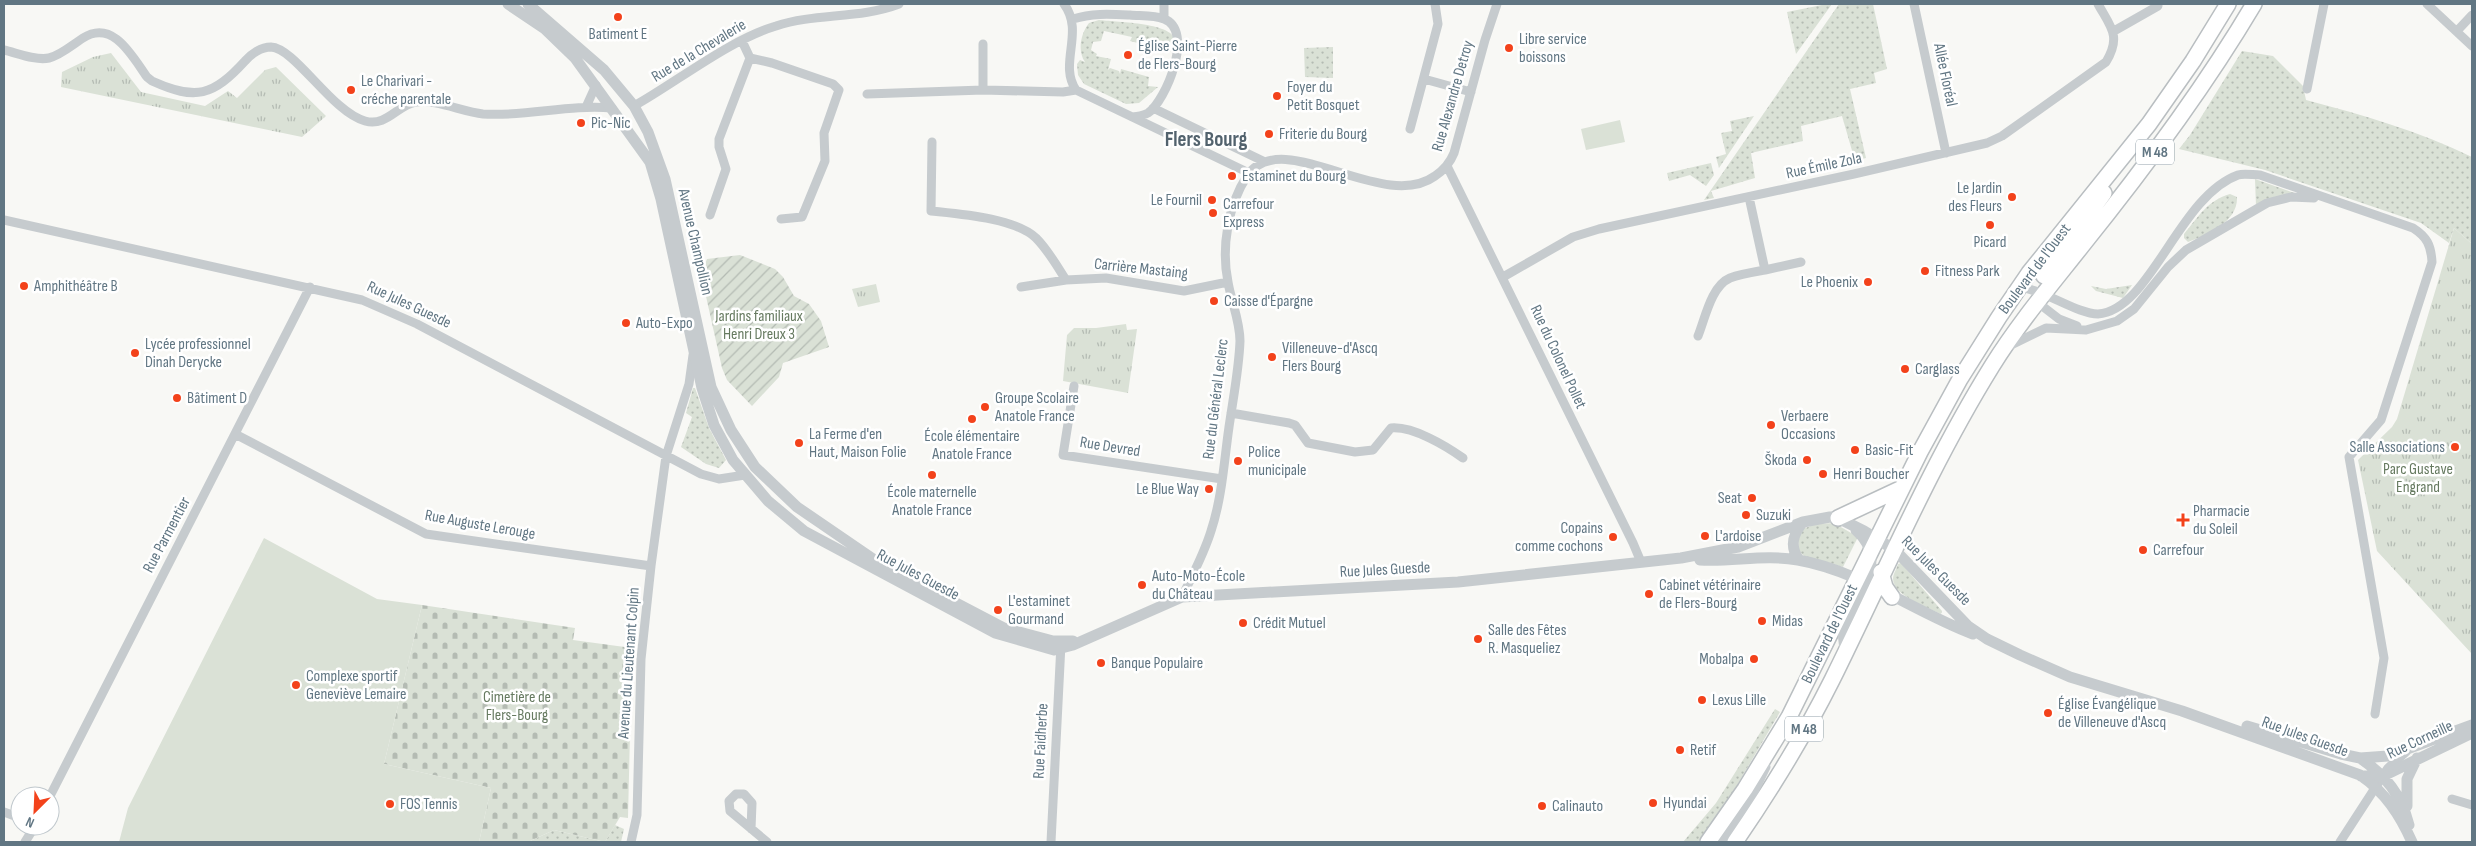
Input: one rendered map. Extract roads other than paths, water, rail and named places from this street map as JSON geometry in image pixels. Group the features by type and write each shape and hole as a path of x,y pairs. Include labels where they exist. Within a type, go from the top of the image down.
{"main road":[{"name":"Boulevard de l'Ouest","path":"1735,842 1791,754 1831,683 1845,651 1902,488 1974,356 2019,287 2126,155 2194,61 2228,4"},
{"name":"Boulevard de l'Ouest","path":"1883,546 2039,295 2179,121 2218,63 2254,4"},
{"path":"2039,295 2126,155"},
{"name":"M 48","path":"1869,581 1882,559 1883,546 1962,392 1974,356"},
{"path":"1838,518 1902,488"},
{"name":"Boulevard de l'Ouest","path":"1708,842 1745,789 1869,581"},
{"path":"1869,581 1885,587 1892,597"}],"street":[{"name":"Avenue Champollion","path":"508,4 538,23 562,44 596,86 650,162 656,177 702,388 714,425 729,454 744,474"},
{"name":"Avenue Champollion","path":"528,4 604,70 634,106 648,132 665,179 711,387 731,430 755,467"},
{"name":"Rue de la Chevalerie","path":"634,106 763,30 787,22 882,9 899,4"},
{"path":"1064,4 1073,19 1070,73 1076,90"},
{"path":"1164,4 1164,19"},
{"path":"1410,128 1438,24 1435,4"},
{"name":"Rue Alexandre Detroy","path":"1263,161 1276,159 1295,161 1402,187 1424,182 1447,166 1454,153 1497,4"},
{"name":"Allée Floréal","path":"1914,4 1946,154"},
{"path":"2098,4 2114,31 2142,17 2158,6 2158,4"},
{"path":"2307,89 2324,4"},
{"path":"2427,4 2472,46"},
{"path":"1073,19 1103,13 1164,19 1169,22 1177,35 1178,53 1171,75 1153,108 1145,115 1133,117"},
{"path":"2457,31 2472,15"},
{"name":"Rue Émile Zola","path":"1503,277 1583,233 1946,154 1998,139 2100,68 2112,51 2114,31"},
{"path":"4,50 45,58 56,55 94,33 110,35 124,44 147,77 152,81 199,93 207,92 220,84 258,51 271,47 277,48 289,56 336,103 355,117 371,122 381,121 418,102 484,114 586,107 624,109 634,106"},
{"path":"710,215 726,169 719,147 719,139 750,58 742,41"},
{"path":"982,90 984,44"},
{"path":"750,58 779,65 833,84 839,90 824,133 824,161 802,217 781,219"},
{"path":"1424,80 1472,92"},
{"path":"586,107 596,86"},
{"path":"867,94 982,90 1063,92 1076,90 1249,173 1263,161 1153,108"},
{"path":"932,142 931,211 958,214 1024,230 1041,244 1066,280"},
{"name":"Rue du Colonel Pollet","path":"1447,166 1503,277 1537,352 1633,543 1640,562"},
{"name":"Rue du Général Leclerc","path":"1182,597 1209,537 1222,479 1240,339 1228,282 1226,256 1230,218 1237,196 1249,173"},
{"path":"2019,287 2086,312 2096,314 2115,309 2130,298 2141,284 2199,202 2221,184 2239,174 2260,175 2327,200 2413,228 2425,235 2431,248 2432,262 2381,420 2349,457 2384,658 2375,714"},
{"path":"1749,197 1765,270"},
{"path":"2099,328 2117,322 2130,314 2168,267 2186,250 2268,203 2291,197 2327,200"},
{"name":"Rue Jules Guesde","path":"4,220 108,245 310,287 362,300 404,318 709,477 730,478 744,474 755,467 797,507 876,561 993,623 1061,645"},
{"path":"1698,336 1713,298 1722,284 1729,279 1801,262"},
{"name":"Carrière Mastaing","path":"1021,287 1066,280 1114,278 1184,291 1228,282"},
{"name":"Rue Parmentier","path":"55,786 310,287"},
{"name":"Boulevard de l'Ouest","path":"2039,295 2072,324 2099,328"},
{"name":"Boulevard de l'Ouest","path":"2004,349 2046,328 2080,330 2099,328"},
{"name":"Avenue Champollion","path":"666,456 688,384 694,350"},
{"name":"Rue Devred","path":"1074,386 1063,455 1222,479"},
{"path":"1231,413 1290,423 1295,425 1308,443 1355,452 1373,450 1391,428 1403,429 1443,444 1462,458"},
{"name":"Rue Auguste Lerouge","path":"236,435 426,534 651,566"},
{"name":"Avenue du Lieutenant Colpin","path":"631,842 637,815 641,659 666,456"},
{"name":"Rue Jules Guesde","path":"744,474 768,501 816,539 981,626 1035,646 1061,645 1098,634 1182,597 1458,582 1680,558 1738,548 1803,522 1823,517 1838,518"},
{"path":"1838,518 1862,535 1883,546"},
{"path":"1799,560 1793,546 1794,536 1803,522"},
{"name":"Rue Jules Guesde","path":"1883,546 1913,566 1957,616 1988,639"},
{"name":"Rue Jules Guesde","path":"1680,558 1712,560 1763,557 1799,560 1869,581"},
{"name":"Rue Jules Guesde","path":"1892,597 1953,627 1988,639 2064,676 2182,711 2360,775 2376,787 2396,811 2412,842"},
{"name":"Rue Faidherbe","path":"1051,842 1061,645"},
{"name":"Rue Jules Guesde","path":"2182,711 2244,725 2360,758 2388,756 2472,725"},
{"name":"Boulevard de l'Ouest","path":"1722,842 1750,800 1789,717"},
{"name":"Rue Corneille","path":"2383,776 2472,733"},
{"name":"Rue Jules Guesde","path":"2383,776 2393,763 2415,746"},
{"name":"Rue Jules Guesde","path":"2360,758 2383,776"},
{"path":"2412,842 2406,785 2409,772 2418,758"},
{"name":"Rue Jules Guesde","path":"2360,775 2383,776"},
{"path":"2340,842 2383,776 2400,798 2410,829"},
{"path":"2452,799 2472,805"},
{"path":"751,829 767,842"}],"place":[{"name":"Batiment E","path":"618,17"},
{"name":"Libre service boissons","path":"1509,48"},
{"name":"Église Saint-Pierre de Flers-Bourg","path":"1128,55"},
{"name":"Le Charivari - créche parentale","path":"351,90"},
{"name":"Foyer du Petit Bosquet","path":"1277,96"},
{"name":"Pic-Nic","path":"581,123"},
{"name":"Friterie du Bourg","path":"1269,134"},
{"name":"Estaminet du Bourg","path":"1232,176"},
{"name":"Le Jardin des Fleurs","path":"2012,197"},
{"name":"Le Fournil","path":"1212,200"},
{"name":"Carrefour Express","path":"1213,213"},
{"name":"Picard","path":"1990,225"},
{"name":"Fitness Park","path":"1925,271"},
{"name":"Le Phoenix","path":"1868,282"},
{"name":"Amphithéâtre B","path":"24,286"},
{"name":"Caisse d'Épargne","path":"1214,301"},
{"name":"Auto-Expo","path":"626,323"},
{"name":"Lycée professionnel Dinah Derycke","path":"135,353"},
{"name":"Villeneuve-d'Ascq Flers Bourg","path":"1272,357"},
{"name":"Carglass","path":"1905,369"},
{"name":"Bâtiment D","path":"177,398"},
{"name":"Groupe Scolaire Anatole France","path":"985,407"},
{"name":"École élémentaire Anatole France","path":"972,419"},
{"name":"Verbaere Occasions","path":"1771,425"},
{"name":"La Ferme d'en Haut, Maison Folie","path":"799,443"},
{"name":"Salle Associations","path":"2455,447"},
{"name":"Basic-Fit","path":"1855,450"},
{"name":"Škoda","path":"1807,460"},
{"name":"Police municipale","path":"1238,461"},
{"name":"Henri Boucher","path":"1823,474"},
{"name":"École maternelle Anatole France","path":"932,475"},
{"name":"Le Blue Way","path":"1209,489"},
{"name":"Seat","path":"1752,498"},
{"name":"Suzuki","path":"1746,515"},
{"name":"Pharmacie du Soleil","path":"2183,520"},
{"name":"L'ardoise","path":"1705,536"},
{"name":"Copains comme cochons","path":"1613,537"},
{"name":"Carrefour","path":"2143,550"},
{"name":"Auto-Moto-École du Château","path":"1142,585"},
{"name":"Cabinet vétérinaire de Flers-Bourg","path":"1649,594"},
{"name":"L'estaminet Gourmand","path":"998,610"},
{"name":"Midas","path":"1762,621"},
{"name":"Crédit Mutuel","path":"1243,623"},
{"name":"Salle des Fêtes R. Masqueliez","path":"1478,639"},
{"name":"Mobalpa","path":"1754,659"},
{"name":"Banque Populaire","path":"1101,663"},
{"name":"Complexe sportif Geneviève Lemaire","path":"296,685"},
{"name":"Lexus Lille","path":"1702,700"},
{"name":"Église Évangélique de Villeneuve d'Ascq","path":"2048,713"},
{"name":"Retif","path":"1680,750"},
{"name":"Hyundai","path":"1653,803"},
{"name":"FOS Tennis","path":"390,804"},
{"name":"Calinauto","path":"1542,806"}],"district":[{"name":"Flers Bourg","path":"1206,139"}],"park label":[{"name":"Jardins familiaux Henri Dreux 3","path":"759,325"},
{"name":"Parc Gustave Engrand","path":"2418,478"},
{"name":"Cimetière de Flers-Bourg","path":"517,706"}]}
